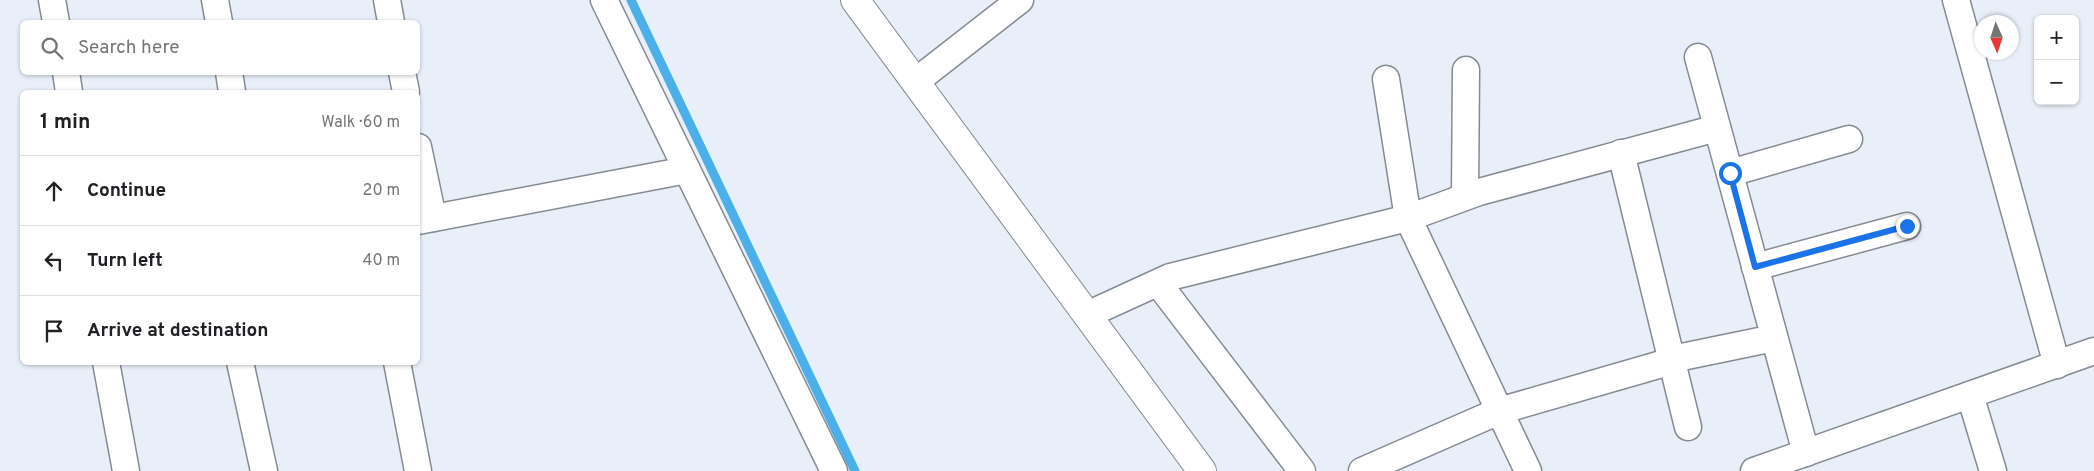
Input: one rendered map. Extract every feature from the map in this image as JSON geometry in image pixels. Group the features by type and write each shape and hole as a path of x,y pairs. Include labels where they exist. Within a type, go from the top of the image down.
{"street":[{"path":"52,0 56,20"},
{"path":"215,0 219,20"},
{"path":"387,0 392,20"},
{"path":"604,0 834,471"},
{"path":"855,0 1202,471"},
{"path":"915,82 1020,0"},
{"path":"1956,0 2056,365"},
{"path":"1698,57 1806,453"},
{"path":"1465,196 1466,70"},
{"path":"66,75 69,90"},
{"path":"229,75 232,90"},
{"path":"403,75 406,90"},
{"path":"1386,79 1408,218 1528,471"},
{"path":"1087,314 1170,277 1408,218 1465,196 1718,128"},
{"path":"1730,173 1849,139"},
{"path":"1620,153 1688,427"},
{"path":"420,168 425,219 687,170"},
{"path":"1755,267 1907,226"},
{"path":"1158,283 1302,471"},
{"path":"1362,471 1499,411 1672,361 1672,359 1774,338"},
{"path":"1754,471 2094,351"},
{"path":"107,365 126,471"},
{"path":"241,365 264,471"},
{"path":"397,365 418,471"},
{"path":"1970,394 1994,471"}],"waterway":[{"path":"631,0 855,471"}],"route":[{"path":"1730,173 1755,267 1907,226"}]}
